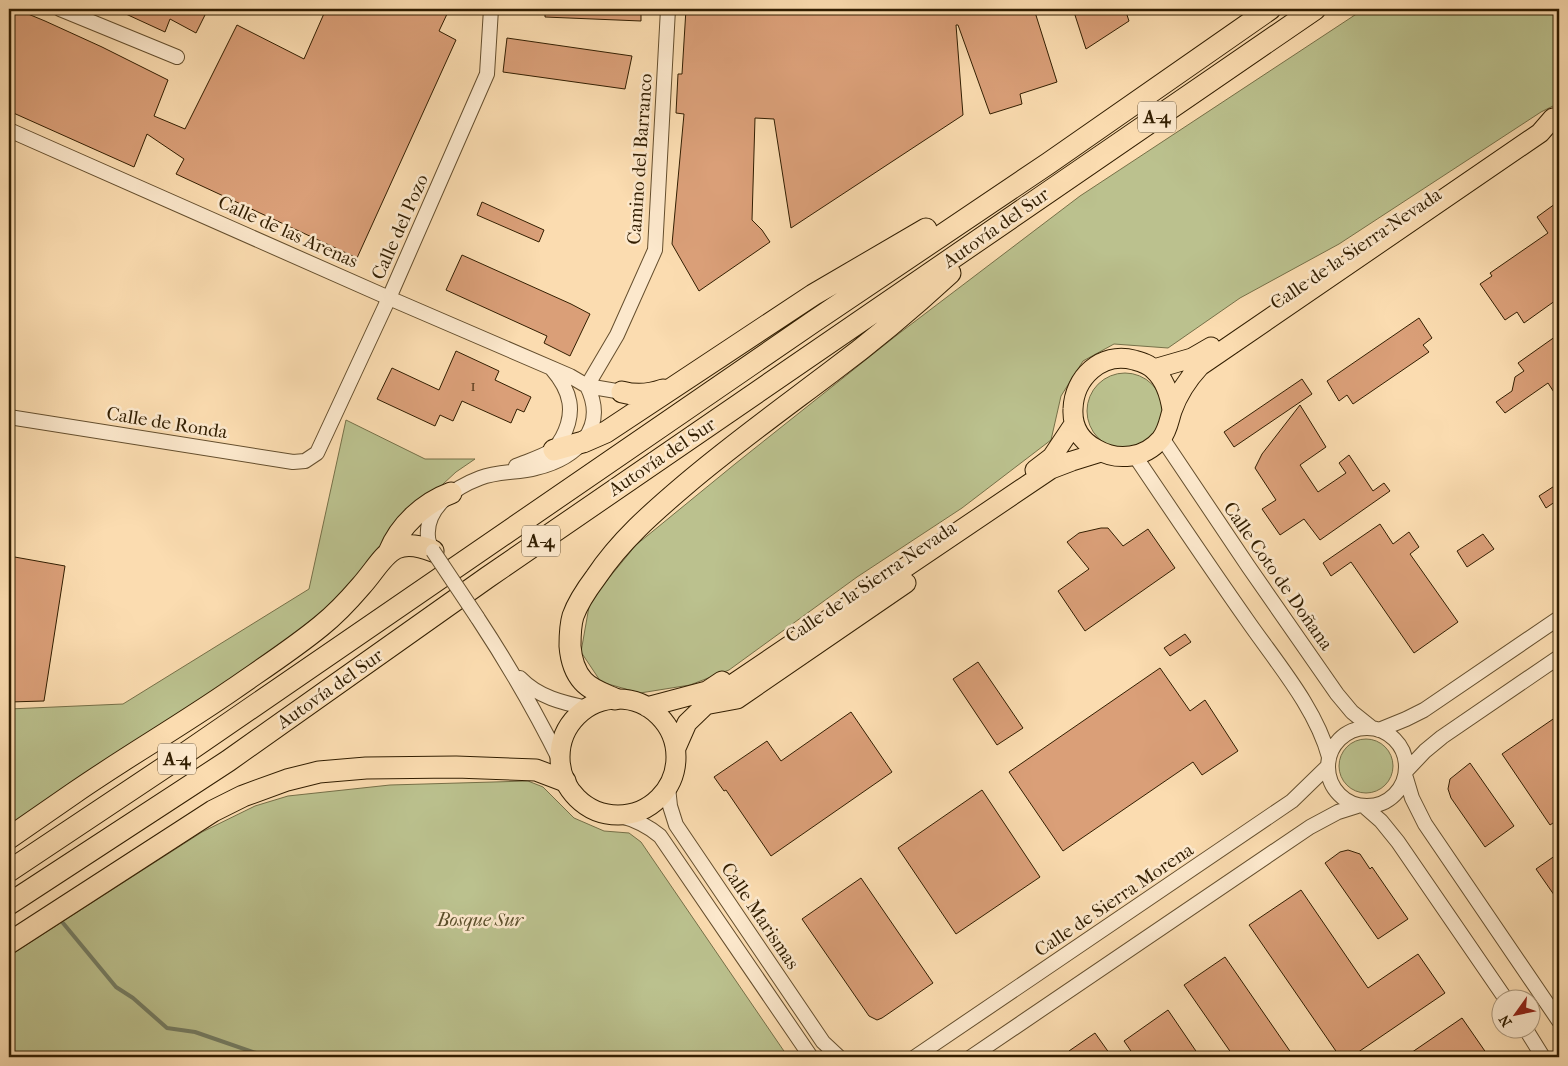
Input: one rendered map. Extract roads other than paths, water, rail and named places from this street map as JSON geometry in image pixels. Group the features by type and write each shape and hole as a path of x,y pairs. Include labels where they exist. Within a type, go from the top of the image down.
{"highway":[{"name":"Autovía del Sur","path":"9,871 171,763 1270,9"},
{"name":"Autovía del Sur","path":"9,904 228,761 496,572 1315,9"},
{"path":"554,450 582,442 606,432 813,296 929,228 957,214 988,204"},
{"path":"615,699 597,691 582,680 571,660 570,648 573,616 583,596 607,560 649,515 709,465 878,337 919,302 999,226"},
{"path":"622,392 641,395 653,394 675,386"},
{"path":"389,552 394,539 410,520 430,502 451,492"},
{"path":"9,838 74,792 190,719 304,640 333,615 389,552 399,546 407,545 417,545 433,551"},
{"path":"46,813 200,728 295,665 344,644"},
{"path":"9,943 213,811 243,796 287,780 319,772 392,767 563,772"},
{"path":"9,919 49,892 82,855"}],"main road":[{"name":"Calle de la Sierra Nevada","path":"1154,369 1192,358 1209,348 1542,122 1556,116"},
{"path":"1172,410 1165,384 1154,369 1142,362 1128,358 1114,359 1101,363 1091,370 1082,379 1076,390 1072,412 1074,424 1082,438 1101,452 1120,458 1135,456 1150,449 1162,438 1169,425 1172,410 1187,380 1200,366 1540,133 1556,116"},
{"name":"Calle de la Sierra Nevada","path":"647,706 707,691 771,650 1039,467 1052,457 1074,424"},
{"path":"676,748 688,723 710,700 737,699 972,537 1072,461 1101,452"},
{"path":"615,699 647,706 666,724 676,748 674,775 668,787 653,804 632,814 621,816 607,815 594,810 577,798 563,772 562,746 566,731 579,714 601,702 615,699"}],"street":[{"path":"60,9 177,57"},
{"name":"Calle del Pozo","path":"317,453 389,298 487,74 491,9"},
{"name":"Camino del Barranco","path":"587,386 617,335 655,250 668,9"},
{"name":"Calle de las Arenas","path":"9,130 552,368 587,386 622,392"},
{"path":"500,473 554,450 566,429 570,418 569,399 562,383 552,368"},
{"path":"563,772 540,721 508,664 433,551 428,538 429,522 435,510 451,492 480,478 536,468 551,463 563,458 582,442 594,422 593,398 587,386 579,389 569,399"},
{"name":"Calle de Ronda","path":"9,417 293,462 305,461 317,453"},
{"name":"Calle Coto de Doñana","path":"1162,438 1337,694 1352,712 1376,729"},
{"path":"1135,456 1225,590 1311,712 1324,739 1330,779 1336,791 1345,800 1361,806 1381,821 1398,842 1498,988"},
{"path":"1328,762 1335,744 1345,734 1358,729 1376,729 1406,719 1424,710 1559,618"},
{"path":"971,1057 1310,826 1338,812 1361,806 1378,805 1391,800 1400,790 1406,774 1425,751 1442,737 1559,657"},
{"path":"508,664 526,684 550,699 588,708"},
{"path":"1376,729 1390,736 1400,745 1405,757 1406,774 1412,798 1425,824 1559,1021"},
{"name":"Calle de Sierra Morena","path":"915,1057 1292,801 1328,762"},
{"name":"Calle Marismas","path":"668,787 670,806 676,825 824,1042 838,1057"},
{"name":"Calle Marismas","path":"621,816 633,819 647,826 660,836 811,1057"},
{"path":"1531,1038 1543,1057"}],"waterway":[{"path":"63,923 116,987 133,998 167,1028 195,1032 256,1053 262,1057"}],"park label":[{"name":"Bosque Sur","path":"480,920"}]}
